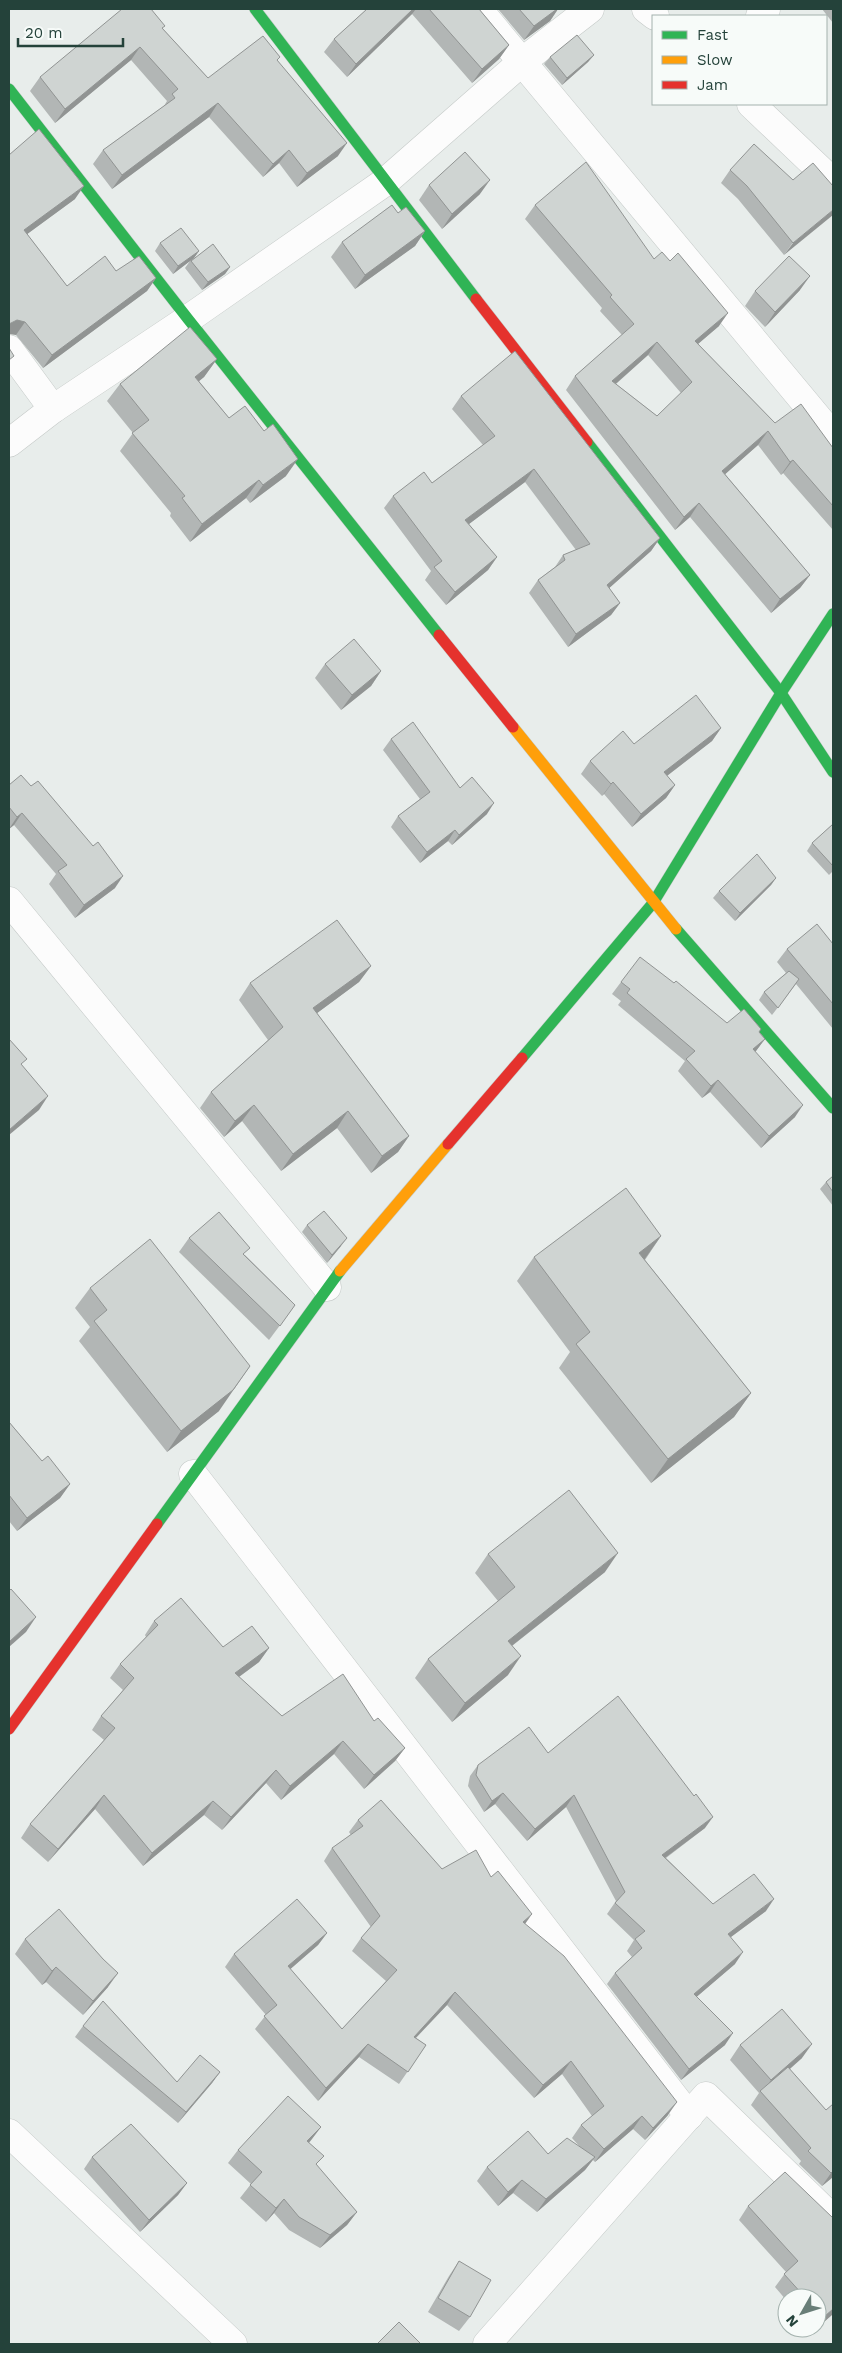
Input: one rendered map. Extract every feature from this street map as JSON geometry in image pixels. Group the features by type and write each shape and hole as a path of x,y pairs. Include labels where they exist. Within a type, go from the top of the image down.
{"street":[{"path":"255,9 385,182 781,693 833,772"},
{"path":"478,9 833,436"},
{"path":"9,444 53,409 188,319 385,182 522,61 590,9"},
{"path":"9,89 188,319 653,903 833,1108"},
{"path":"751,105 833,182"},
{"path":"9,350 53,409"},
{"path":"9,1730 327,1287 653,903 781,693 833,614"},
{"path":"9,901 327,1287"},
{"path":"193,1474 689,2116"},
{"path":"487,2344 706,2096 833,2219"},
{"path":"9,2133 233,2344"}],"building":[{"path":"122,9 151,9 165,26 162,28 208,78 263,36 280,57 277,60 347,143 307,173 289,150 273,164 218,103 122,175 103,150 175,98 172,94 178,89 140,47 65,109 40,77"},
{"path":"367,9 413,9 356,64 334,39"},
{"path":"429,9 479,9 509,45 482,69"},
{"path":"519,9 557,9 534,26"},
{"path":"577,35 594,55 567,78 550,57"},
{"path":"39,129 84,186 24,230 67,286 105,256 116,271 139,256 156,278 52,355 25,322 17,320 9,324 9,155"},
{"path":"754,144 793,180 813,163 833,186 833,210 793,243 747,186 730,170"},
{"path":"465,152 490,180 452,214 429,185"},
{"path":"586,162 654,259 662,252 670,261 678,253 728,313 695,341 775,423 801,404 833,448 833,506 793,460 790,462 768,431 722,471 810,575 780,599 699,503 684,517 575,376 634,324 610,297 612,295 535,205","holes":["657,342 692,382 657,416 612,381"]},
{"path":"392,205 398,213 406,207 425,231 365,275 342,242"},
{"path":"181,228 199,251 178,266 160,243"},
{"path":"213,244 230,267 208,282 191,261"},
{"path":"789,256 810,276 775,312 755,291"},
{"path":"190,327 217,359 195,377 229,418 245,406 264,431 273,424 298,459 263,485 259,480 202,524 182,498 185,496 132,433 149,420 120,384"},
{"path":"9,348 14,356 9,360"},
{"path":"515,351 660,538 607,585 620,603 576,634 538,580 565,560 563,555 590,544 534,469 465,520 497,557 455,592 434,567 442,561 393,496 424,472 432,483 495,436 461,396"},
{"path":"354,639 381,671 352,695 325,664"},
{"path":"696,695 721,728 664,772 675,785 641,814 613,782 611,784 590,761 623,731 634,744"},
{"path":"413,722 460,788 472,777 494,803 459,835 455,830 427,852 398,816 430,792 391,739"},
{"path":"21,775 31,786 38,781 93,846 98,842 123,876 84,905 58,871 67,865 22,813 17,817 9,807 9,785"},
{"path":"833,824 833,866 812,843"},
{"path":"757,854 776,878 740,913 719,891"},
{"path":"337,920 371,966 313,1008 409,1136 382,1156 348,1111 293,1154 254,1105 235,1121 211,1092 283,1027 250,983"},
{"path":"817,924 833,944 833,1004 787,949"},
{"path":"640,957 674,983 676,981 727,1023 744,1009 761,1029 759,1032 765,1039 753,1049 803,1105 769,1136 718,1080 711,1086 686,1059 695,1051 627,993 630,989 621,982"},
{"path":"789,971 799,979 778,1008 764,992"},
{"path":"9,1039 27,1059 21,1064 48,1096 9,1130"},
{"path":"833,1176 833,1192 826,1182"},
{"path":"626,1188 661,1236 639,1253 751,1393 668,1459 576,1344 590,1332 534,1257"},
{"path":"324,1211 347,1238 332,1255 307,1225"},
{"path":"219,1212 250,1248 243,1254 295,1305 280,1326 189,1238"},
{"path":"150,1239 250,1366 233,1390 181,1431 94,1321 107,1310 90,1288"},
{"path":"9,1422 42,1461 48,1456 70,1484 27,1518 9,1495"},
{"path":"569,1490 618,1553 508,1641 521,1656 465,1703 428,1659 515,1587 488,1554"},
{"path":"11,1589 36,1617 9,1642 9,1591"},
{"path":"181,1598 223,1647 252,1626 269,1648 235,1673 282,1716 343,1674 374,1721 378,1718 405,1748 374,1775 343,1741 290,1786 276,1770 231,1817 213,1801 152,1853 104,1795 58,1849 30,1824 115,1728 101,1716 134,1678 120,1664 158,1625 154,1621"},
{"path":"618,1696 694,1796 696,1794 713,1817 662,1855 713,1904 754,1874 774,1899 728,1934 743,1952 694,1994 733,2033 689,2069 615,1973 642,1948 635,1939 645,1931 615,1903 625,1892 574,1795 535,1829 503,1793 492,1801 476,1775 478,1765 529,1727 548,1753"},
{"path":"381,1800 442,1869 476,1850 491,1877 498,1871 532,1914 523,1922 564,1956 677,2102 653,2128 642,2116 604,2149 581,2125 604,2106 571,2061 543,2085 455,1992 414,2037 426,2045 408,2072 368,2044 326,2088 264,2016 277,2005 234,1954 297,1899 327,1933 288,1966 342,2029 397,1970 361,1938 380,1916 332,1848 363,1826 358,1820"},
{"path":"59,1909 103,1959 118,1973 93,2001 56,1967 52,1971 25,1939"},
{"path":"103,2001 177,2082 200,2055 220,2072 186,2112 83,2026"},
{"path":"782,2009 812,2044 771,2080 740,2045"},
{"path":"788,2067 826,2110 833,2104 833,2171 831,2173 808,2151 811,2148 760,2091"},
{"path":"288,2096 321,2127 307,2141 324,2156 316,2164 357,2212 330,2235 299,2217 284,2199 276,2208 250,2185 262,2172 238,2150"},
{"path":"131,2124 187,2183 149,2220 92,2157"},
{"path":"528,2131 548,2154 567,2138 595,2157 546,2199 522,2180 508,2192 487,2167"},
{"path":"785,2172 833,2218 833,2309 827,2314 827,2288 797,2288 784,2274 798,2261 748,2206"},
{"path":"459,2261 491,2280 470,2317 438,2298"},
{"path":"399,2322 421,2344 377,2344"}],"traffic: fast":[{"path":"255,9 476,299"},
{"path":"9,89 188,319 439,635"},
{"path":"587,442 781,693 833,772"},
{"path":"522,1058 653,903 781,693 833,614"},
{"path":"676,929 833,1108"},
{"path":"157,1524 340,1271"}],"traffic: slow":[{"path":"513,727 676,929"},
{"path":"340,1271 448,1144"}],"traffic: jam":[{"path":"476,299 587,442"},
{"path":"439,635 513,727"},
{"path":"448,1144 522,1058"},
{"path":"9,1729 157,1524"}]}
